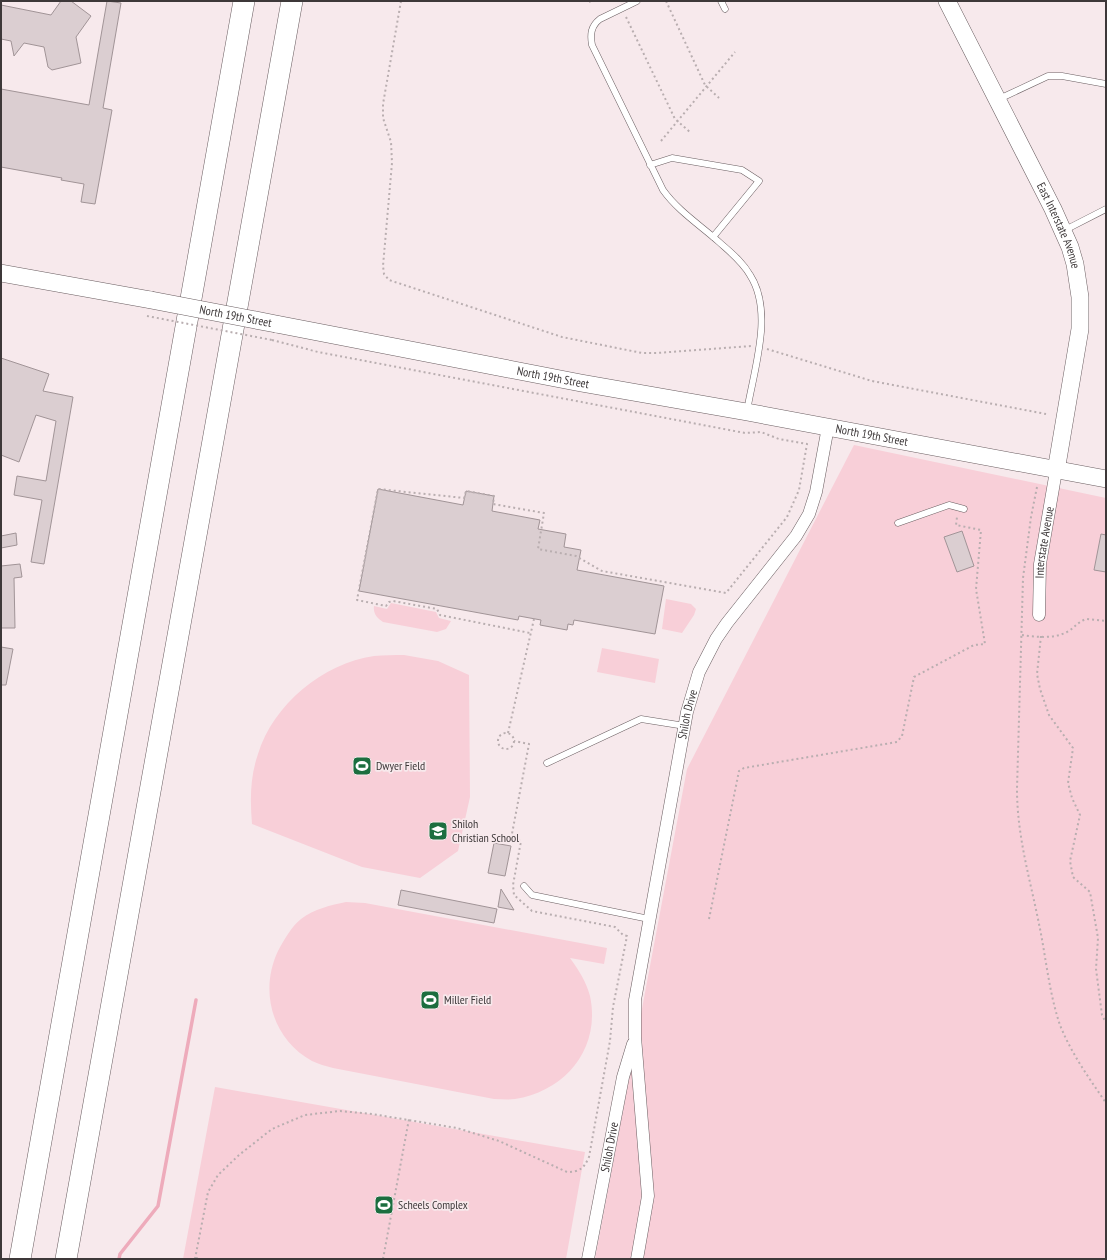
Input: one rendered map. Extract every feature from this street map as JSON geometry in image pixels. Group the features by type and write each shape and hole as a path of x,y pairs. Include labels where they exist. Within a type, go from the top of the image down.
{"highway":[{"path":"20,1259 244,1"},
{"path":"66,1259 292,1"}],"street":[{"name":"East Interstate Avenue","path":"947,1 1063,231 1070,247 1078,280 1081,313 1079,342 1056,470"},
{"name":"North 19th Street","path":"1,273 149,308 274,332 747,412 1106,480"},
{"name":"Shiloh Drive","path":"638,1259 646,1214 648,1184 635,1037 635,1000 692,692 707,655 727,623 796,536 809,514 816,492 828,427"},
{"name":"Interstate Avenue","path":"1039,615 1040,564 1056,470"},
{"name":"Shiloh Drive","path":"588,1259 623,1077 635,1037"}],"lane":[{"path":"637,1 600,19 595,23 591,37 592,44 650,165 669,199 746,268 759,294 763,313 747,412"},
{"path":"721,1 725,9"},
{"path":"998,100 1048,76 1062,76 1106,84"},
{"path":"650,165 672,158 742,170 759,182 713,237"},
{"path":"1063,231 1106,209"},
{"path":"898,523 949,505 958,506 964,509"},
{"path":"547,763 641,718 685,726"},
{"path":"524,886 532,895 649,919"}],"path":[{"path":"401,1 383,104 383,118 390,138 392,157 383,266 384,274 388,280 562,337 642,353 749,346 758,347 872,381 1046,414"},
{"path":"666,1 707,87 719,98"},
{"path":"622,8 678,122 691,133"},
{"path":"661,141 735,52"},
{"path":"149,308 274,332 318,352 745,433 761,432 780,439 807,444 799,490 787,517 726,593 602,571 576,556 538,549 544,513 493,504 494,496 466,491 464,498 378,489 358,600 386,606 389,602 393,601 437,609 440,615 530,633"},
{"path":"1038,487 1031,517 1024,564 1017,789 1018,821 1022,848 1058,1018 1066,1039 1079,1063 1106,1103"},
{"path":"709,919 739,771 744,768 897,742 902,736 914,677 974,645 985,644 976,584 982,530 956,525 958,506"},
{"path":"508,733 534,619"},
{"path":"1022,635 1041,636 1067,632 1086,619 1106,621"},
{"path":"1041,636 1038,674 1040,689 1049,715 1073,748 1068,783 1072,798 1080,815 1070,861 1073,877 1090,892 1098,938 1096,969 1102,1015 1106,1023"},
{"path":"503,733 508,733 512,736 514,741 512,746 507,748 500,746 499,737 503,733"},
{"path":"201,1259 196,1258 208,1192 218,1175 239,1155 272,1129 304,1115 340,1111 409,1119 457,1128 499,1141 567,1172 576,1172 584,1167 588,1157 610,1041 613,1007 627,936 623,935 615,927 532,911 514,895 513,885 522,841 511,839 529,744 514,741"},
{"path":"383,1259 409,1119"}],"shaded area":[{"path":"854,445 1106,498 1106,1259 595,1259 687,769"},
{"path":"666,599 691,604 696,609 694,615 682,633 662,629"},
{"path":"391,603 436,612 439,618 451,621 446,629 437,632 383,622 376,616 374,606 387,609"},
{"path":"602,648 659,659 655,683 597,672"},
{"name":"Dwyer Field","path":"404,655 438,661 469,675 470,797 458,851 420,878 362,867 252,824 251,789 255,763 265,736 275,719 288,703 302,689 336,667 355,660 374,656"},
{"path":"346,902 365,903 607,948 604,964 570,958 586,985 590,996 592,1015 590,1033 585,1049 576,1064 564,1077 550,1087 515,1099 494,1099 333,1068 312,1061 298,1052 287,1040 273,1013 270,998 272,966 285,938 301,919 317,910"},
{"name":"Scheels Complex","path":"215,1087 585,1152 566,1259 183,1259"}],"building":[{"path":"61,1 71,1 91,16 76,37 81,63 52,70 48,67 44,47 24,43 14,56 11,41 1,39 1,5 51,15"},
{"path":"107,1 121,3 103,108 112,110 95,204 81,202 84,184 61,180 62,178 1,167 1,89 89,105"},
{"path":"1,358 49,374 43,391 73,397 44,564 31,562 42,500 14,495 17,476 46,481 56,421 36,415 19,462 1,455"},
{"path":"378,489 463,505 466,491 494,496 492,511 540,520 538,529 566,534 564,547 581,550 577,570 664,586 655,634 574,620 573,625 568,624 567,630 540,625 541,620 519,616 518,620 359,591"},
{"path":"962,531 974,566 957,572 944,537"},
{"path":"16,533 17,545 1,548 1,536"},
{"path":"1101,534 1106,535 1106,572 1094,570"},
{"path":"20,564 22,577 14,578 15,628 1,628 1,566"},
{"path":"1,647 13,649 6,685 1,685"},
{"path":"494,843 511,846 505,876 488,873"},
{"path":"501,889 514,910 498,907"},
{"path":"401,890 497,909 494,923 398,905"}],"waterway":[{"path":"119,1259 120,1254 158,1206 196,1000"}],"place":[{"name":"Dwyer Field","path":"362,766"},
{"name":"Shiloh Christian School","path":"438,831"},
{"name":"Miller Field","path":"430,1000"},
{"name":"Scheels Complex","path":"384,1205"}]}
